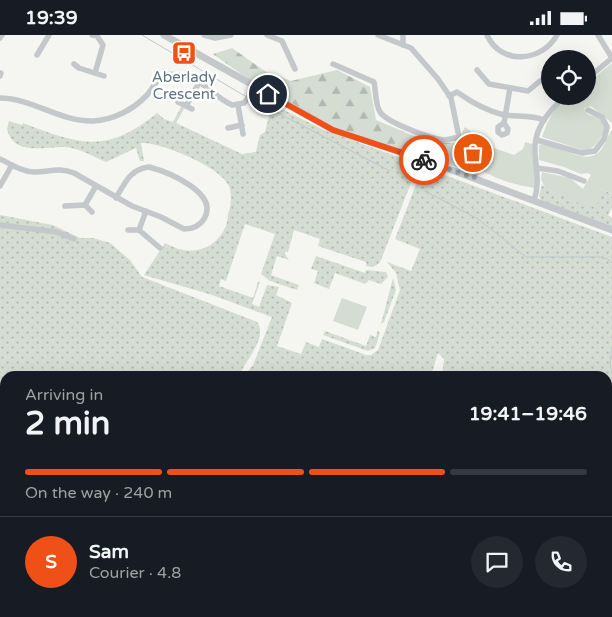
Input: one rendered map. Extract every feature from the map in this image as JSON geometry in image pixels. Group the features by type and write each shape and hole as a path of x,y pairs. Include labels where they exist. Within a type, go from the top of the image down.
{"street":[{"path":"37,55 49,35"},
{"path":"95,73 103,45 96,35"},
{"path":"166,35 333,130 474,178 612,229"},
{"path":"204,35 215,38 231,35"},
{"path":"266,35 282,41 295,69"},
{"path":"378,35 403,45 415,53 449,96 459,137 473,153 477,169 474,178"},
{"path":"403,35 403,45"},
{"path":"487,35 500,51 522,58 543,51 557,35"},
{"path":"596,71 612,58 598,35"},
{"path":"74,64 104,76"},
{"path":"333,65 374,81 377,107 388,120 430,137 444,140 459,137"},
{"path":"477,71 489,84 528,91 540,81"},
{"path":"0,98 11,99 71,119 97,121 126,112 147,95 159,78 165,75 185,76 200,81 226,102 238,105 249,98 256,87"},
{"path":"186,106 200,81"},
{"path":"504,123 510,88"},
{"path":"449,96 457,92 488,110 505,115 533,116 544,120"},
{"path":"178,102 192,109"},
{"path":"238,105 243,134"},
{"path":"534,200 539,183 535,154 537,140 544,120 550,109 555,105"},
{"path":"537,140 589,153 600,147 610,127 602,117 588,110"},
{"path":"228,127 242,125"},
{"path":"0,159 32,172 58,168 67,170 116,198 184,229 198,226 206,216 206,201 192,187 149,167 142,168 130,175 116,198"},
{"path":"0,186 12,165"},
{"path":"537,169 558,171 584,181"},
{"path":"84,205 96,185"},
{"path":"65,206 84,205 92,212"},
{"path":"139,230 146,211"},
{"path":"0,225 57,232 74,239"},
{"path":"128,230 139,230 160,248"}],"green space":[{"path":"232,48 266,72 291,81 337,70 370,87 376,120 428,142 456,143 470,164 466,170 335,127 251,81 213,54"},
{"path":"612,63 612,123 591,106 584,108 587,114 599,118 603,122 604,131 594,146 586,151 542,137 552,113 558,105 596,105 596,76"},
{"path":"272,104 324,130 412,162 416,170 381,260 375,266 366,266 366,262 318,246 320,239 294,230 288,252 286,251 285,254 289,260 277,256 271,275 299,285 297,290 270,281 261,274 275,234 245,224 226,281 221,279 219,286 253,298 258,282 260,282 252,304 259,307 267,285 279,287 276,295 292,303 277,346 301,354 306,342 319,347 322,339 366,355 371,355 378,350 400,290 396,273 387,262 411,271 420,249 395,239 420,174 431,170 612,237 612,371 443,371 444,359 438,353 433,371 248,371 253,365 272,317 212,295 144,275 165,243 183,250 192,251 208,246 221,235 227,224 231,199 229,186 224,179 215,171 190,157 150,144 141,143 144,161 140,161 136,148 106,162 81,151 65,147 23,147 11,138 7,129 9,121 22,125 23,123 61,136 93,142 123,135 157,113 164,119 173,122 181,107 184,109 176,123 242,154 256,152 260,135 265,132"},
{"path":"465,127 494,148 514,155 523,149 525,142 532,144 537,183 535,188 506,181 479,169 476,154 460,136"},
{"path":"612,130 612,194 601,189 598,203 590,208 545,188 541,179 542,172 570,178 583,189 591,175 588,173 581,174 539,160 539,145 554,146 584,157 591,156 601,151"},
{"path":"542,184 545,188 573,200 601,189 612,194 612,208 608,215 612,218 612,227 541,200 539,196"},
{"path":"0,215 53,225 80,238 93,238 110,243 130,260 142,277 257,322 260,328 258,342 242,371 0,371"},
{"path":"316,256 365,273 366,270 386,272 388,277 381,284 369,280 365,284 335,273 329,289 314,283 318,271 311,269"},
{"path":"393,278 396,290 384,322 381,324"},
{"path":"342,298 367,307 358,330 333,321"},
{"path":"378,330 380,333 375,348 368,351 323,335 325,331 366,346 370,335 376,337"}],"waterway":[{"path":"142,35 245,96"},
{"path":"253,100 390,171"},
{"path":"425,191 478,219 526,257 600,257 608,259 612,263"},
{"path":"612,347 610,361 612,371"}],"way so far":[{"path":"424,160 474,178 477,169 473,153"}],"place":[{"name":"Aberlady Crescent","path":"184,53"}],"route":[{"path":"268,94 333,130 424,160"}]}
